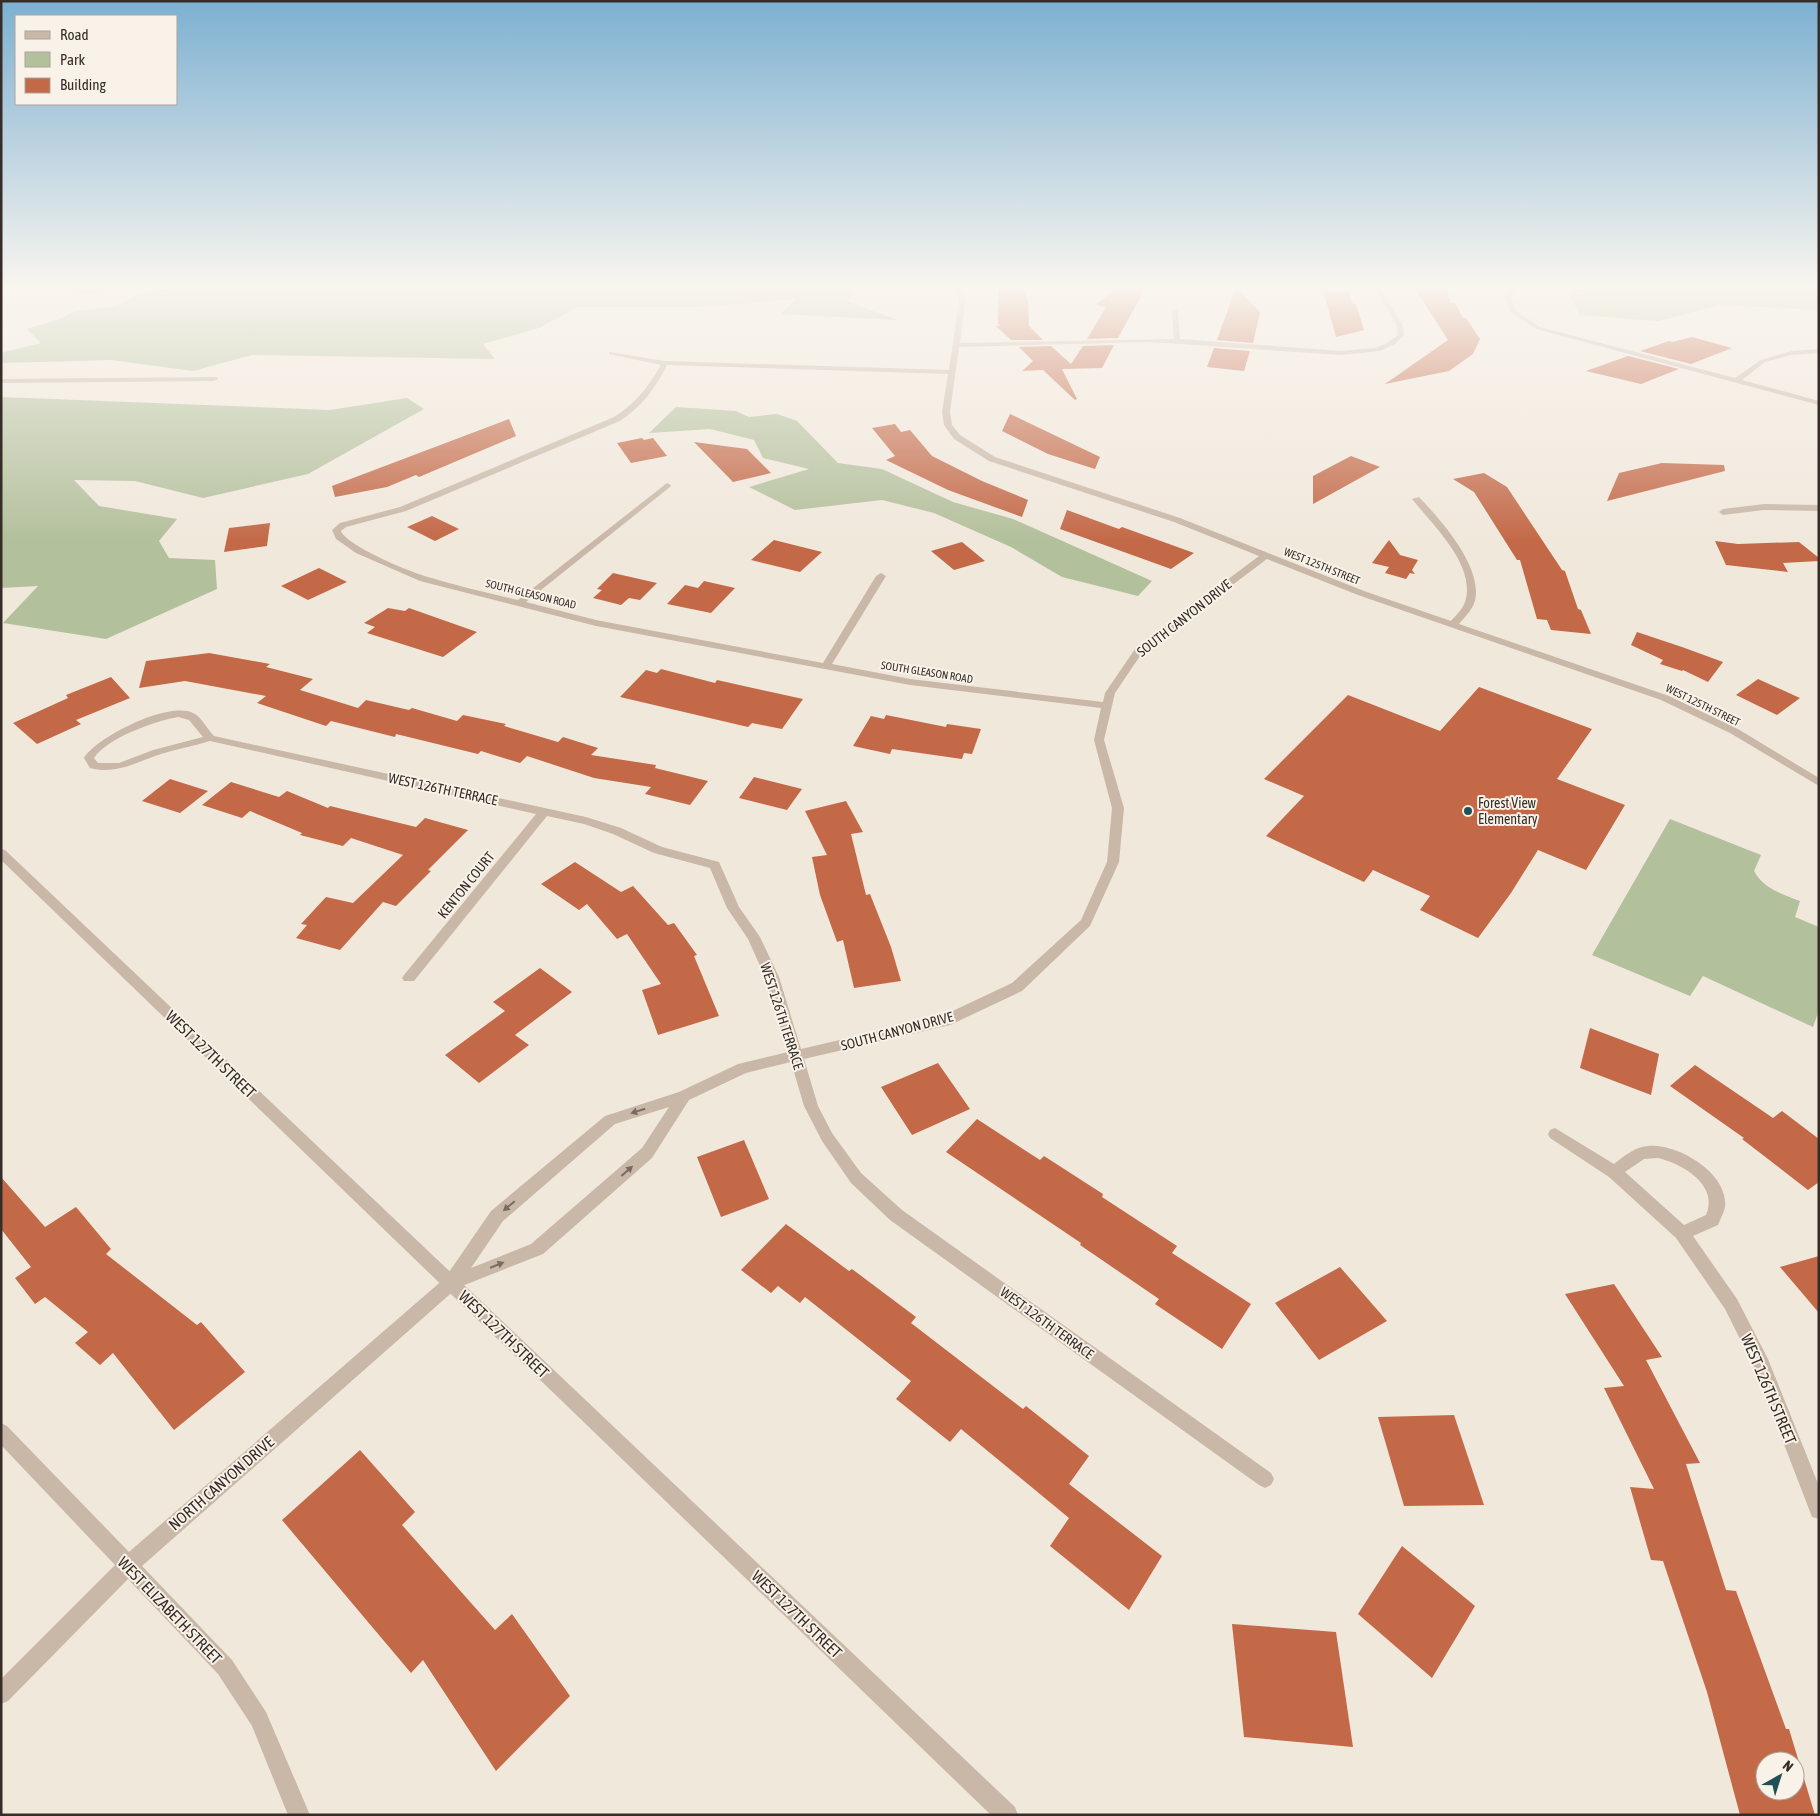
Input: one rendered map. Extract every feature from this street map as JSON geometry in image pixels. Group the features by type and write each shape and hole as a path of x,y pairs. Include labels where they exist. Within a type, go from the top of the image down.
{"street":[{"name":"SOUTH GLEASON ROAD","path":"660,372 646,397 634,409 617,419 403,509 343,525 336,530 339,537 359,551 424,578 596,623 910,682 1106,706"},
{"path":"944,372 952,372"},
{"name":"WEST 125TH STREET","path":"952,372 946,412 948,425 957,437 974,449 1014,468 1177,520 1361,593 1452,626 1666,698 1734,731 1819,782"},
{"path":"1701,372 1819,403"},
{"path":"1736,381 1748,372"},
{"path":"1,381 214,379"},
{"path":"520,603 667,485"},
{"path":"1416,500 1437,520 1452,543 1465,568 1471,585 1471,600 1452,626"},
{"path":"1723,512 1764,507 1819,508"},
{"name":"SOUTH CANYON DRIVE","path":"452,1283 497,1216 610,1120 684,1096 743,1068 945,1021 1017,987 1086,923 1113,862 1118,808 1099,740 1110,693 1138,651 1266,555"},
{"path":"826,666 881,576"},
{"name":"WEST 126TH TERRACE","path":"210,738 200,728 196,720 186,714 175,714 157,718 110,740 95,749 89,758 94,766 108,769 125,766 156,753 210,738 594,823 617,831 658,850 715,865 733,908 754,937 772,977 811,1106 827,1136 856,1178 896,1214 1265,1479"},
{"name":"KENTON COURT","path":"409,978 545,811"},
{"name":"WEST 127TH STREET","path":"1,853 1007,1815"},
{"path":"452,1283 537,1249 647,1153 684,1096"},
{"name":"WEST 126TH STREET","path":"1555,1134 1614,1172 1682,1233 1731,1304 1762,1365 1819,1510"},
{"path":"1614,1172 1645,1152 1663,1152 1686,1161 1702,1174 1713,1188 1717,1205 1712,1220 1682,1233"},
{"name":"NORTH CANYON DRIVE","path":"1,1694 127,1566 452,1283"},
{"name":"WEST ELIZABETH STREET","path":"1,1432 225,1667 259,1719 299,1815"}],"green space":[{"path":"1,397 330,410 407,398 424,409 308,474 203,498 135,481 74,480 99,506 177,519 159,541 169,558 215,560 217,589 106,639 3,623 38,586 1,588"},
{"path":"676,407 736,411 749,417 777,414 797,421 838,463 882,469 953,502 1013,519 1152,581 1138,596 1062,577 1011,547 934,513 882,500 795,510 749,487 809,469 763,458 754,440 710,429 649,433"},
{"path":"1670,819 1761,855 1754,871 1758,877 1768,887 1800,901 1795,917 1819,927 1819,1010 1813,1027 1703,976 1690,996 1592,955"}],"building":[{"path":"1045,372 1063,372 1077,399 1075,400"},
{"path":"1403,372 1445,372 1385,384"},
{"path":"1589,372 1672,372 1641,384"},
{"path":"1010,414 1100,457 1095,469 1048,454 1002,431"},
{"path":"509,419 516,436 419,477 416,475 387,487 335,497 332,486"},
{"path":"895,424 901,432 910,430 932,456 982,481 1028,500 1022,517 948,490 886,460 895,456 872,428"},
{"path":"642,438 644,440 653,438 667,456 631,463 617,443"},
{"path":"694,442 747,449 771,473 733,482"},
{"path":"1351,456 1380,467 1313,504 1313,476"},
{"path":"1662,463 1724,465 1725,471 1607,501 1619,473"},
{"path":"1484,473 1507,487 1562,570 1565,571 1578,609 1581,610 1591,634 1551,630 1547,620 1537,619 1520,560 1517,560 1474,492 1453,479"},
{"path":"1067,510 1119,529 1122,527 1194,553 1171,569 1060,529"},
{"path":"432,516 459,529 435,541 407,527"},
{"path":"270,523 267,546 224,552 229,528"},
{"path":"774,540 822,552 800,572 751,560"},
{"path":"1389,540 1400,555 1418,560 1412,570 1415,574 1410,573 1406,579 1385,573 1389,567 1372,563"},
{"path":"1715,541 1738,544 1799,542 1819,558 1819,561 1783,563 1788,572 1726,565"},
{"path":"962,542 985,561 954,570 931,551"},
{"path":"319,568 347,582 308,600 281,586"},
{"path":"613,573 657,583 640,600 629,598 621,605 593,598 602,590 597,589"},
{"path":"704,581 735,588 711,613 667,604 685,585 698,588"},
{"path":"388,608 405,611 409,608 477,632 443,657 367,633 375,627 364,623"},
{"path":"1637,632 1723,662 1708,682 1683,670 1660,664 1663,660 1631,645"},
{"path":"209,653 270,664 266,667 313,679 300,690 358,708 366,700 409,710 412,708 457,721 463,715 506,724 504,726 558,742 563,737 598,748 591,755 656,765 655,768 708,781 690,805 645,794 651,787 594,778 527,756 520,763 481,751 478,754 396,734 395,737 331,721 326,726 257,703 266,696 185,681 139,688 146,661"},
{"path":"661,669 715,683 717,680 803,699 782,729 752,723 748,727 620,697 646,670 657,673"},
{"path":"111,677 130,698 76,720 81,724 37,744 13,723 68,698 66,695"},
{"path":"1758,679 1800,698 1777,715 1736,695"},
{"name":"Forest View Elementary","path":"1479,687 1592,729 1557,779 1625,805 1586,870 1538,850 1511,893 1478,938 1420,910 1430,896 1373,870 1364,882 1266,836 1304,796 1264,779 1348,695 1440,731"},
{"path":"886,715 946,727 947,724 981,729 972,754 964,753 962,759 892,749 890,754 853,746 871,716 884,719"},
{"path":"754,777 802,789 787,810 739,798"},
{"path":"170,779 208,791 180,813 142,801"},
{"path":"231,782 279,797 287,791 328,808 330,806 416,827 425,818 468,830 428,870 431,871 396,906 383,902 340,950 296,938 307,925 301,924 326,897 353,903 403,855 351,838 343,846 300,835 302,833 250,811 242,818 202,805"},
{"path":"846,801 863,832 851,834 866,895 870,894 891,947 901,981 854,988 843,940 837,942 820,895 812,857 827,855 805,811"},
{"path":"575,862 621,892 633,886 668,925 674,923 697,955 694,956 719,1016 658,1035 642,990 661,984 627,934 617,939 587,904 579,910 541,884"},
{"path":"540,968 572,992 515,1035 529,1045 479,1083 445,1055 505,1011 493,1002"},
{"path":"1590,1028 1659,1054 1651,1095 1580,1068"},
{"path":"938,1063 970,1109 912,1135 881,1087"},
{"path":"1695,1065 1773,1118 1782,1111 1819,1139 1819,1182 1808,1190 1742,1139 1744,1138 1670,1086"},
{"path":"977,1119 1040,1160 1044,1156 1103,1194 1102,1197 1177,1246 1172,1253 1251,1304 1222,1349 1155,1304 1159,1299 1080,1245 1081,1243 946,1152"},
{"path":"744,1140 769,1199 721,1217 697,1157"},
{"path":"1,1177 45,1227 76,1207 111,1249 106,1254 197,1325 201,1322 245,1372 174,1430 113,1353 100,1365 75,1343 88,1332 45,1297 35,1304 15,1278 31,1267 1,1229"},
{"path":"786,1224 849,1271 852,1269 916,1317 911,1323 1023,1409 1026,1406 1089,1456 1069,1484 1162,1556 1129,1610 1050,1546 1069,1518 961,1429 950,1442 896,1399 911,1381 805,1297 800,1303 778,1286 771,1293 741,1270"},
{"path":"1819,1256 1819,1313 1780,1267"},
{"path":"1340,1267 1387,1321 1319,1360 1275,1303"},
{"path":"1614,1284 1662,1357 1646,1360 1700,1463 1686,1464 1726,1590 1736,1591 1796,1751 1755,1751 1755,1801 1805,1801 1805,1782 1815,1815 1740,1815 1707,1692 1663,1561 1651,1560 1630,1487 1654,1489 1604,1388 1624,1386 1565,1294"},
{"path":"1454,1415 1484,1505 1404,1506 1378,1417"},
{"path":"360,1450 415,1512 402,1525 495,1630 512,1614 570,1696 496,1771 423,1660 411,1673 282,1520"},
{"path":"1402,1546 1475,1606 1432,1678 1358,1614"},
{"path":"1232,1624 1336,1632 1353,1747 1244,1737"}],"place":[{"name":"Forest View Elementary","path":"1468,811"}]}
